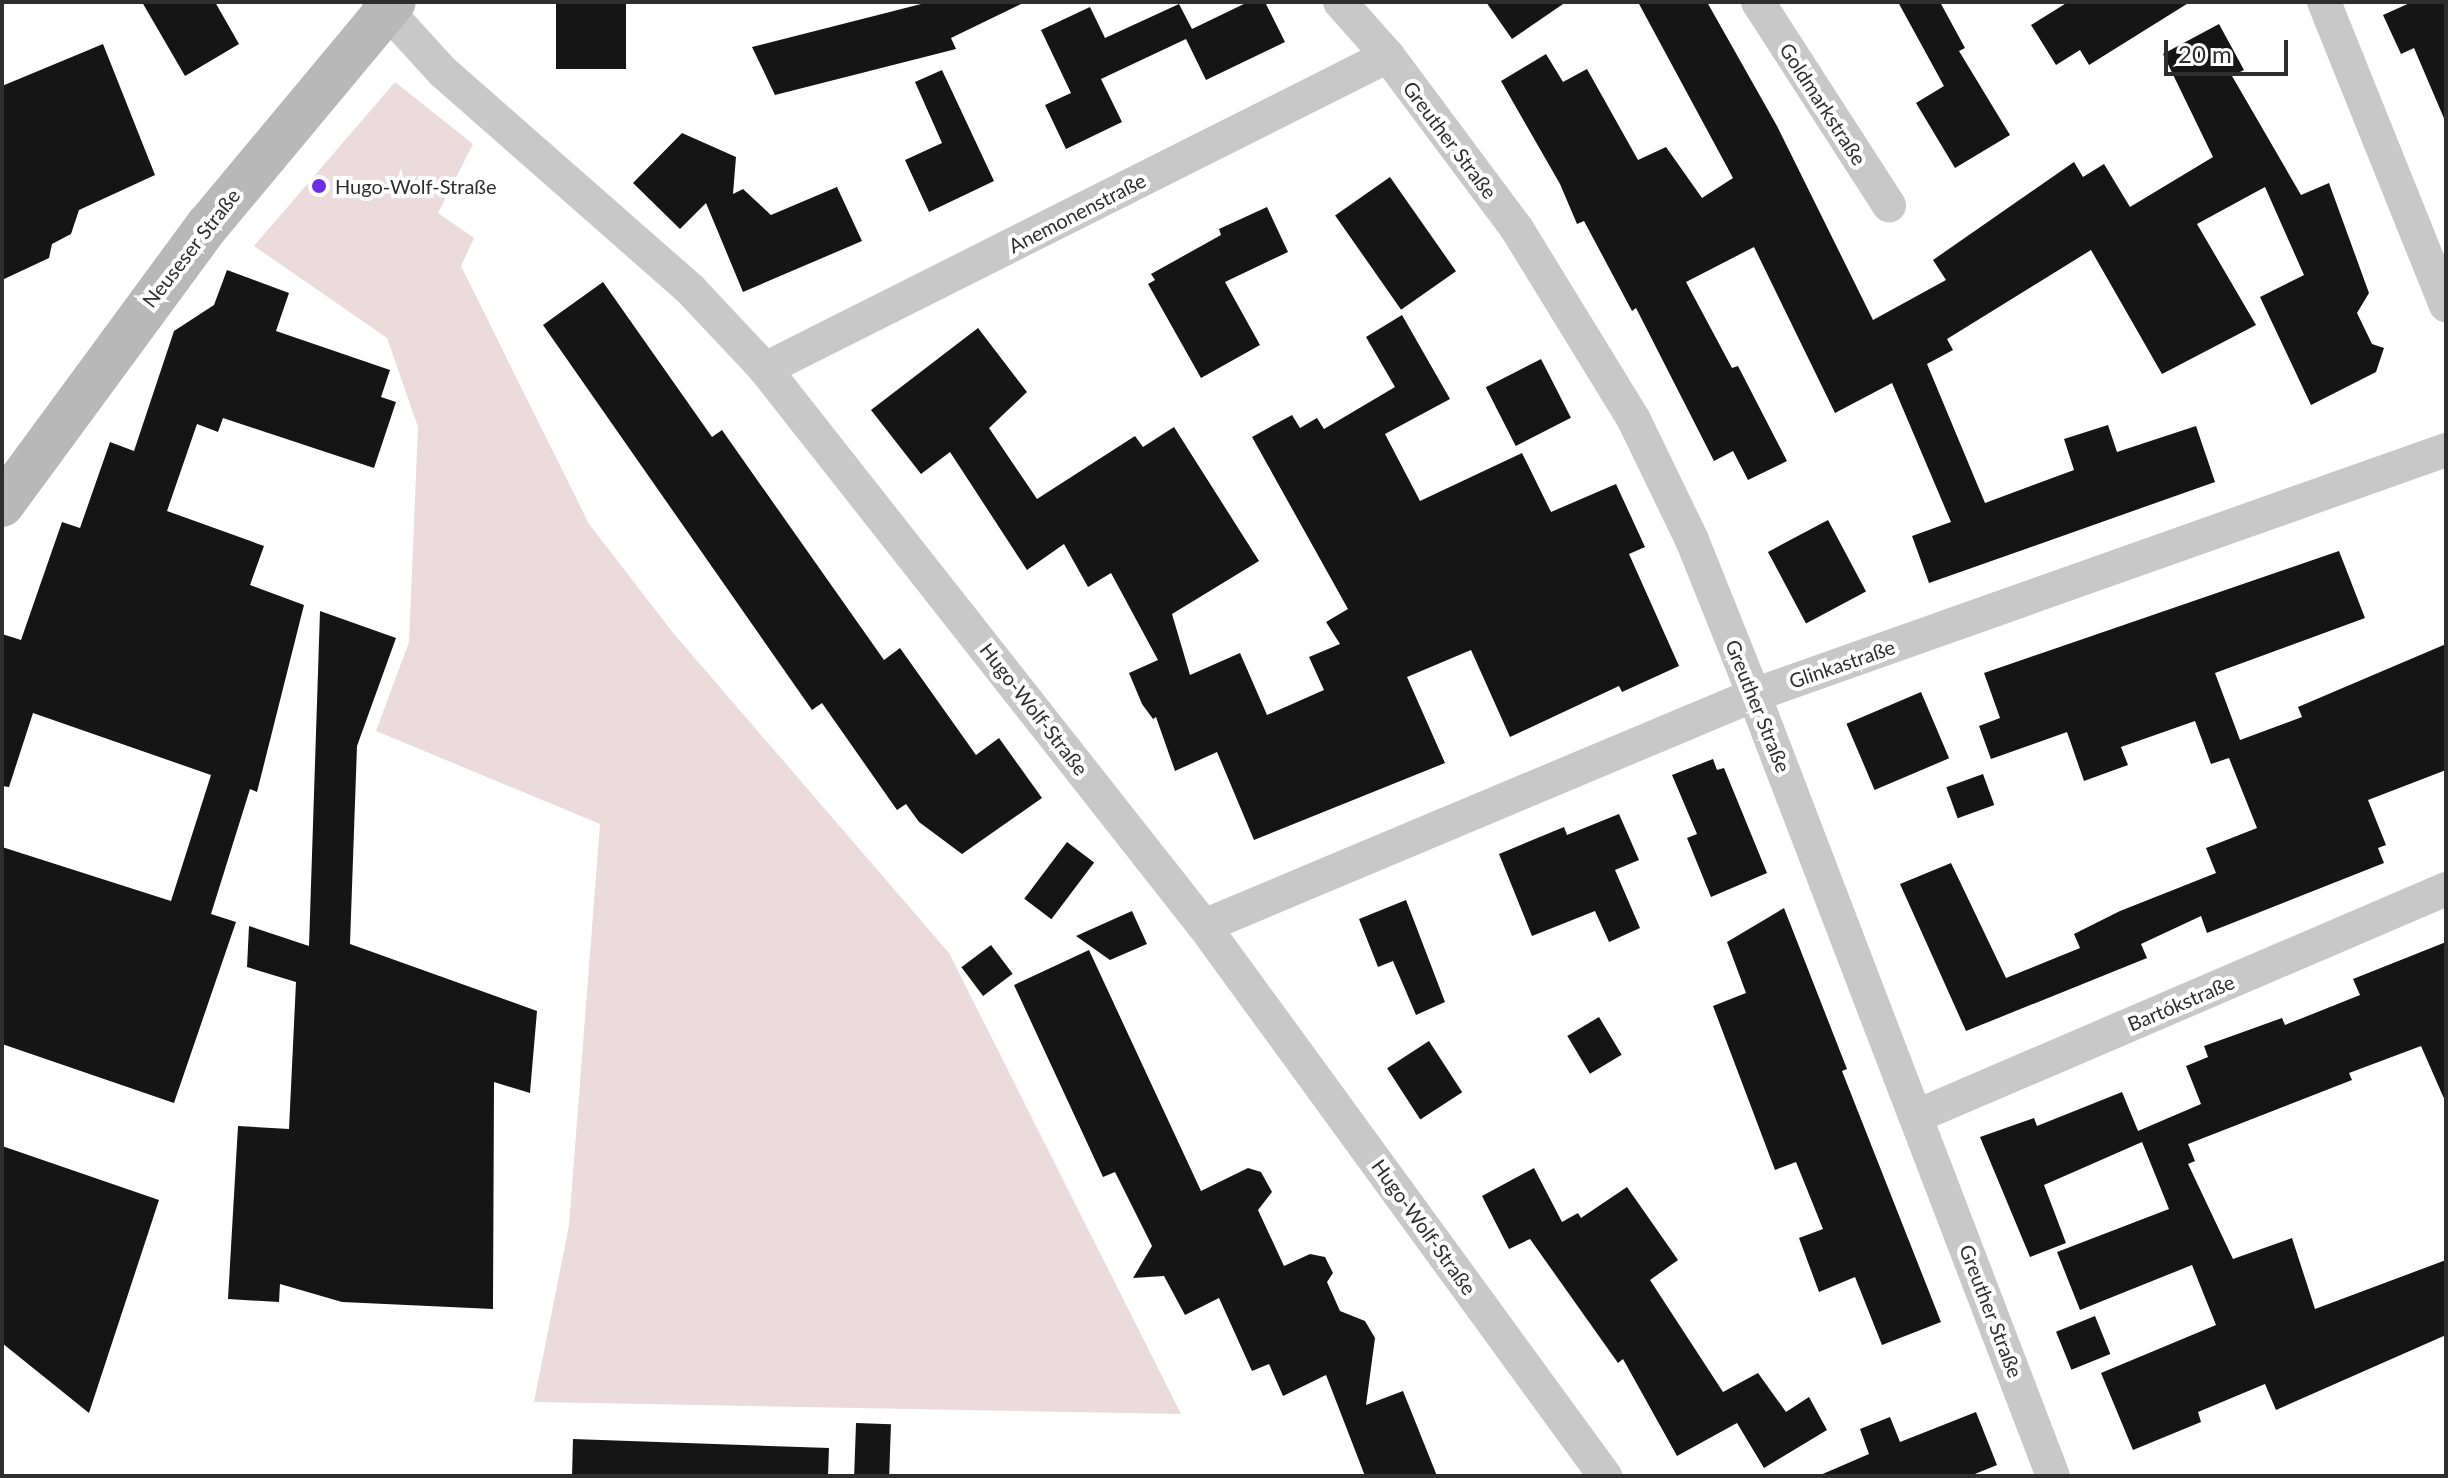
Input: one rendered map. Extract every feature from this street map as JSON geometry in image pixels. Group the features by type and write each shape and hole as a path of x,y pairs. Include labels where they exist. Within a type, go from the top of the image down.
{"main road":[{"name":"Neuseser Straße","path":"2,505 208,225 386,5"}],"street":[{"name":"Greuther Straße","path":"1340,2 1388,56 1517,229 1580,326 1634,420 1692,540 1754,695 2053,1476"},
{"name":"Goldmarkstraße","path":"1758,2 1889,205"},
{"path":"2324,2 2446,305"},
{"name":"Hugo-Wolf-Straße","path":"386,5 443,72 690,289 765,369 1204,926 1605,1476"},
{"name":"Anemonenstraße","path":"765,369 1388,56"},
{"name":"Glinkastraße","path":"1204,926 1754,695 2446,450"},
{"name":"Bartókstraße","path":"1917,1116 2446,889"}],"shaded area":[{"path":"395,82 473,144 438,213 474,238 461,266 589,524 674,634 949,953 1181,1414 534,1402 569,1225 600,824 376,731 409,642 418,427 387,338 254,246"}],"building":[{"path":"142,2 215,2 239,44 185,76"},
{"path":"556,2 626,2 626,69 556,69"},
{"path":"929,2 1025,2 951,38 956,49 775,95 752,47"},
{"path":"1248,2 1265,2 1285,42 1206,80 1186,39 1101,79 1122,122 1066,149 1045,105 1071,93 1041,30 1090,7 1105,38 1179,4 1192,29"},
{"path":"1486,2 1566,2 1512,39"},
{"path":"1638,2 1707,2 1777,126 1873,320 1946,280 1933,260 2074,162 2083,177 2104,164 2130,207 2213,157 2163,54 2219,24 2244,70 2232,76 2301,195 2329,183 2369,293 2357,313 2372,344 2384,348 2376,372 2311,405 2260,297 2304,275 2265,187 2197,224 2256,325 2162,374 2091,250 1947,339 1953,350 1927,364 1985,503 2074,470 2064,439 2108,425 2117,452 2196,426 2215,482 1929,583 1912,536 1951,522 1892,383 1835,413 1754,247 1686,282 1732,368 1738,366 1787,461 1748,480 1733,451 1714,461 1636,308 1632,311 1584,221 1577,224 1560,184 1501,81 1546,54 1563,82 1587,69 1638,160 1666,147 1702,198 1733,178"},
{"path":"1898,2 1940,2 1965,48 1959,51 2010,135 1955,168 1916,103 1944,86"},
{"path":"2068,2 2190,2 2089,65 2080,50 2056,65 2031,25"},
{"path":"2412,2 2446,2 2446,123 2414,48 2401,54 2383,15"},
{"path":"103,44 155,175 79,210 71,234 52,244 49,258 2,280 2,86"},
{"path":"942,70 994,181 929,212 905,160 942,143 915,82"},
{"path":"682,133 736,157 733,194 743,189 771,215 837,187 862,241 743,292 706,203 680,229 633,183"},
{"path":"1390,177 1456,271 1401,310 1335,215"},
{"path":"1267,207 1288,252 1225,282 1260,345 1201,378 1148,284 1155,280 1151,274 1221,235 1219,229"},
{"path":"227,270 289,293 276,331 390,370 381,397 396,402 374,468 223,418 218,432 197,424 167,511 264,546 250,585 304,605 257,792 250,789 211,914 236,922 174,1103 2,1044 2,847 171,901 211,775 33,713 9,787 2,786 2,634 21,640 62,522 80,528 110,442 134,451 174,331 214,305"},
{"path":"603,282 712,437 722,430 884,660 900,648 976,755 999,738 1042,798 962,854 919,822 906,804 897,810 822,703 812,710 543,325"},
{"path":"1402,315 1450,399 1385,434 1420,501 1522,453 1551,512 1616,484 1645,547 1629,554 1679,666 1622,692 1619,686 1510,737 1471,650 1407,677 1445,763 1254,840 1217,752 1175,771 1156,717 1153,719 1142,704 1129,673 1158,660 1111,573 1088,587 1064,544 1027,570 950,452 921,474 871,410 978,328 1027,392 989,428 1037,499 1135,436 1143,447 1174,427 1259,561 1172,614 1190,675 1240,653 1267,715 1324,690 1309,657 1340,644 1326,622 1348,609 1252,437 1292,415 1300,428 1317,418 1324,429 1395,387 1366,337"},
{"path":"1541,359 1571,418 1516,446 1486,387"},
{"path":"1828,520 1866,592 1806,623 1768,552"},
{"path":"2339,551 2365,618 2215,673 2240,740 2302,717 2298,707 2446,644 2446,770 2368,800 2386,845 2378,848 2384,863 2207,933 2201,916 2141,944 2147,958 1966,1031 1900,884 1951,863 2006,978 2080,948 2074,934 2120,911 2216,873 2206,848 2257,828 2229,758 2211,764 2195,721 2121,747 2128,765 2084,781 2067,732 1991,759 1979,726 2000,718 1984,673"},
{"path":"320,611 396,638 357,746 350,944 537,1011 530,1093 494,1082 493,1309 342,1302 280,1284 279,1302 228,1299 238,1126 289,1129 296,982 247,967 249,926 309,946"},
{"path":"1921,692 1949,758 1875,790 1846,724"},
{"path":"1713,759 1717,770 1724,768 1767,873 1711,897 1687,838 1697,834 1672,775"},
{"path":"1983,774 1994,805 1958,818 1946,787"},
{"path":"1619,814 1639,860 1615,870 1640,928 1609,942 1595,911 1532,936 1499,854 1564,827 1567,835"},
{"path":"1067,842 1094,862 1051,919 1024,899"},
{"path":"1406,900 1445,1002 1416,1015 1393,961 1378,967 1359,919"},
{"path":"1784,908 1847,1069 1842,1071 1941,1322 1882,1345 1855,1277 1819,1292 1799,1238 1823,1229 1796,1162 1775,1170 1713,1006 1746,993 1727,942"},
{"path":"1132,911 1147,944 1110,960 1076,936"},
{"path":"2446,942 2446,1103 2421,1046 2349,1073 2352,1080 2188,1144 2195,1161 2188,1164 2233,1259 2292,1238 2315,1309 2446,1260 2446,1335 2276,1410 2265,1384 2198,1412 2201,1422 2133,1450 2101,1373 2216,1325 2192,1265 2080,1310 2057,1252 2169,1209 2142,1142 2044,1185 2066,1243 2030,1257 1980,1137 2034,1118 2037,1126 2122,1092 2138,1131 2201,1104 2186,1066 2208,1057 2204,1046 2282,1018 2285,1025 2360,995 2353,979"},
{"path":"991,945 1013,974 983,996 961,967"},
{"path":"1089,950 1201,1191 1248,1168 1261,1172 1272,1192 1258,1210 1284,1266 1310,1254 1325,1257 1333,1273 1327,1282 1340,1311 1365,1321 1375,1338 1366,1405 1403,1391 1437,1476 1365,1476 1326,1375 1283,1396 1269,1364 1252,1371 1219,1298 1185,1315 1164,1276 1133,1278 1152,1246 1115,1172 1103,1177 1014,985"},
{"path":"1599,1017 1622,1055 1590,1074 1567,1036"},
{"path":"1429,1041 1462,1092 1420,1119 1387,1068"},
{"path":"2,1146 159,1200 89,1413 2,1343"},
{"path":"1534,1168 1562,1222 1578,1213 1581,1218 1627,1187 1678,1260 1650,1280 1723,1392 1758,1373 1786,1412 1809,1397 1827,1430 1764,1468 1737,1423 1677,1456 1623,1359 1618,1363 1530,1239 1509,1249 1482,1196"},
{"path":"2095,1316 2110,1354 2071,1370 2056,1332"},
{"path":"1976,1412 1997,1465 1970,1476 1818,1476 1869,1454 1860,1429 1890,1417 1900,1442"},
{"path":"856,1423 891,1424 889,1476 854,1476"},
{"path":"573,1439 829,1448 828,1476 572,1476"}],"place":[{"name":"Hugo-Wolf-Straße","path":"319,186"}]}
